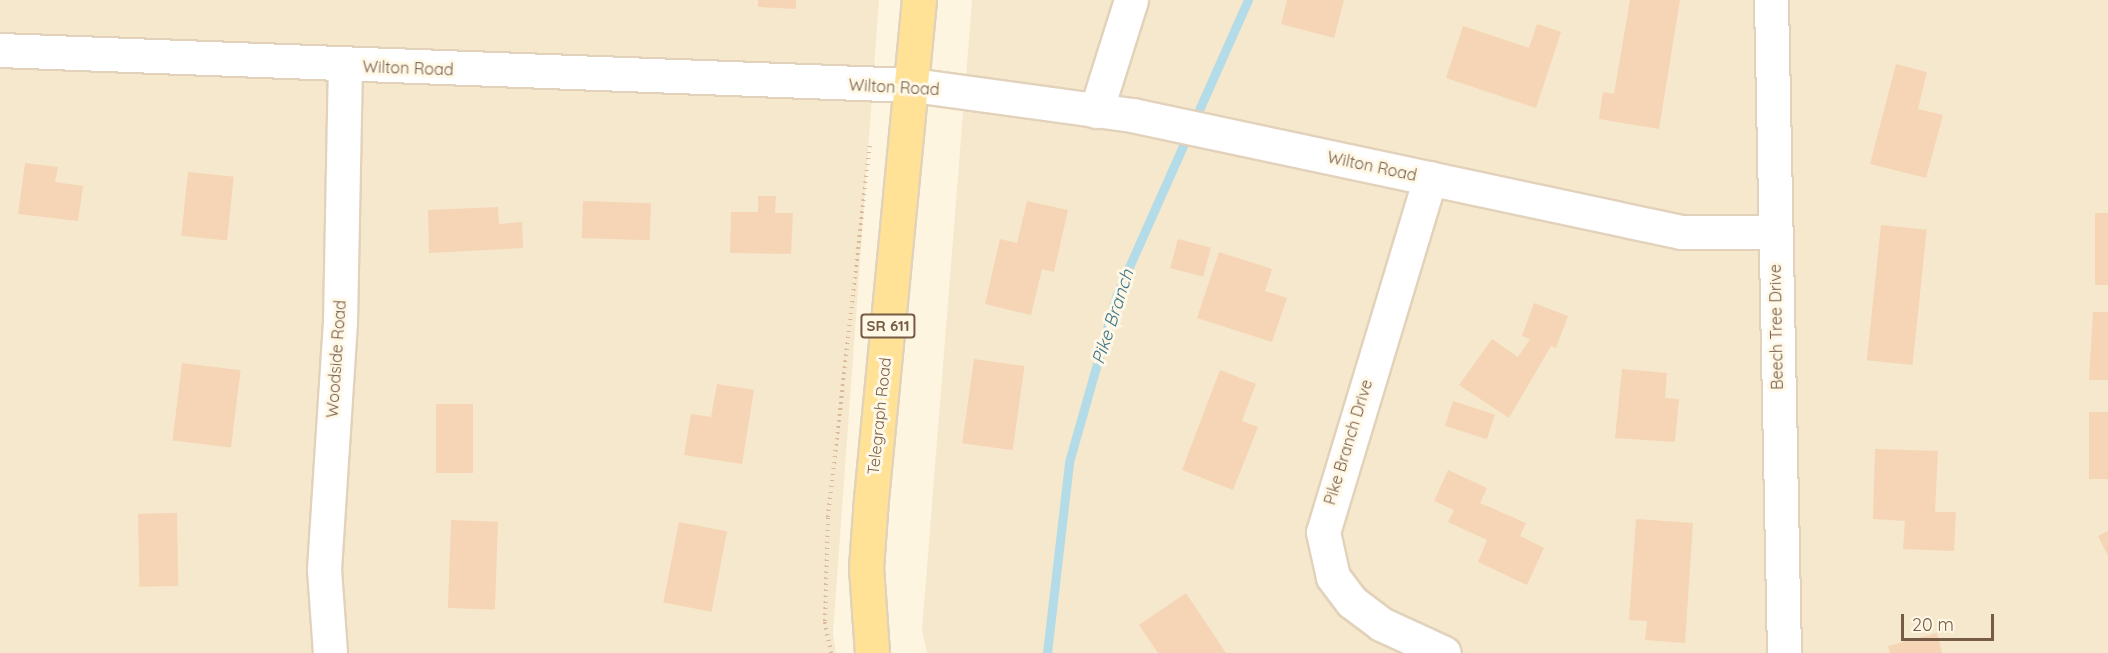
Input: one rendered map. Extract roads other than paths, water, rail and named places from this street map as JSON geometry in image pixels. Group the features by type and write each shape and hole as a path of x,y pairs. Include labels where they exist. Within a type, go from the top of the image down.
{"main road":[{"name":"Telegraph Road","path":"872,653 866,568 913,85 919,0"}],"street":[{"path":"1096,111 1131,0"},
{"name":"Beech Tree Drive","path":"1771,0 1784,653"},
{"name":"Wilton Road","path":"0,50 913,85 1155,120 1681,232 1774,232"},
{"name":"Woodside Road","path":"330,653 325,525 340,322 345,65"},
{"name":"Pike Branch Drive","path":"1431,178 1323,532 1333,576 1352,602 1381,624 1444,653"}],"waterway":[{"name":"Pike Branch","path":"1047,653 1069,462 1117,294 1248,0"}]}
